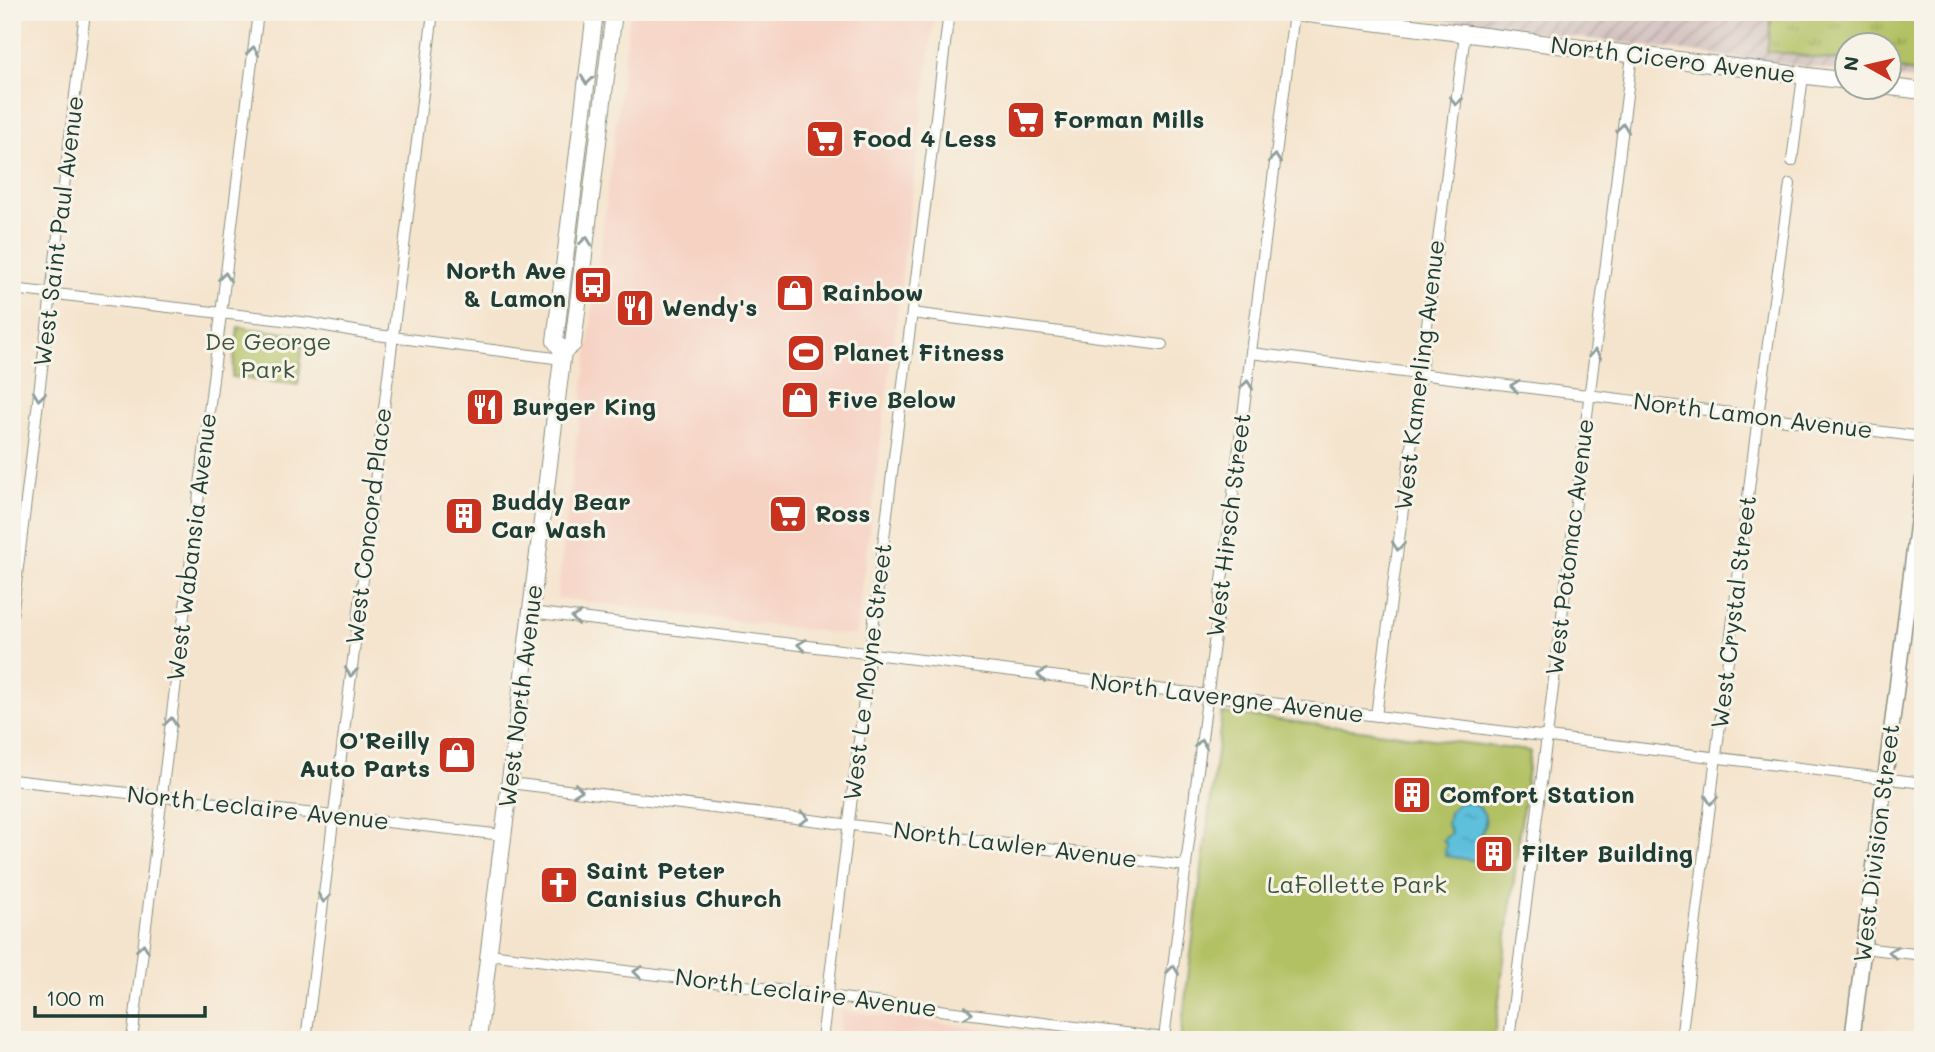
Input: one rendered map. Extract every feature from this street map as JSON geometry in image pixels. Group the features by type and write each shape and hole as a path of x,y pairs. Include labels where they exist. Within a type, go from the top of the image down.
{"main road":[{"name":"West North Avenue","path":"563,356 555,341 595,12"},
{"name":"West North Avenue","path":"478,1040 563,356 573,344 614,12"},
{"name":"North Cicero Avenue","path":"1292,12 1834,80"},
{"path":"1904,89 1923,91"},
{"name":"West Division Street","path":"1852,1040 1923,479"}],"street":[{"name":"West Saint Paul Avenue","path":"12,617 85,12"},
{"name":"West Wabansia Avenue","path":"132,1040 258,12"},
{"name":"West Concord Place","path":"306,1040 433,12"},
{"name":"West Le Moyne Street","path":"822,1040 949,12"},
{"name":"West Hirsch Street","path":"1164,1038 1292,12"},
{"name":"West Kamerling Avenue","path":"1376,716 1465,34"},
{"name":"West Potomac Avenue","path":"1509,1040 1632,55"},
{"path":"1792,161 1803,76"},
{"name":"West Crystal Street","path":"1681,1040 1758,416 1790,184"},
{"path":"12,289 563,356"},
{"path":"912,313 1162,345"},
{"name":"North Lamon Avenue","path":"1251,353 1923,437"},
{"name":"North Lavergne Avenue","path":"531,612 1923,782"},
{"name":"North Leclaire Avenue","path":"12,780 503,835"},
{"name":"North Lawler Avenue","path":"510,783 1186,866"},
{"path":"1863,948 1923,955"},
{"name":"North Leclaire Avenue","path":"489,954 1164,1038"}],"shaded area":[{"path":"630,12 935,12 856,636 557,598"},
{"path":"1381,12 1923,12 1923,81 1904,79 1904,32 1834,32 1834,70"},
{"path":"842,1011 1075,1040 838,1040"}],"green space":[{"path":"1772,12 1923,12 1923,73 1904,70 1904,32 1834,32 1834,60 1767,51"},
{"name":"De George Park","path":"238,327 304,335 298,385 232,377"},
{"name":"LaFollette Park","path":"1222,713 1530,751 1494,1040 1180,1040"}],"water":[{"path":"1468,802 1480,808 1485,816 1478,838 1484,844 1480,848 1478,861 1445,856 1446,844 1443,840 1451,833 1447,825 1449,812 1459,803"}],"place":[{"name":"Forman Mills","path":"1026,120"},
{"name":"Food 4 Less","path":"825,139"},
{"name":"North Ave & Lamon","path":"593,285"},
{"name":"Rainbow","path":"795,293"},
{"name":"Wendy's","path":"635,308"},
{"name":"Planet Fitness","path":"806,353"},
{"name":"Five Below","path":"800,400"},
{"name":"Burger King","path":"485,407"},
{"name":"Ross","path":"788,514"},
{"name":"Buddy Bear Car Wash","path":"464,516"},
{"name":"O'Reilly Auto Parts","path":"457,755"},
{"name":"Comfort Station","path":"1412,795"},
{"name":"Filter Building","path":"1494,854"},
{"name":"Saint Peter Canisius Church","path":"559,885"}]}
